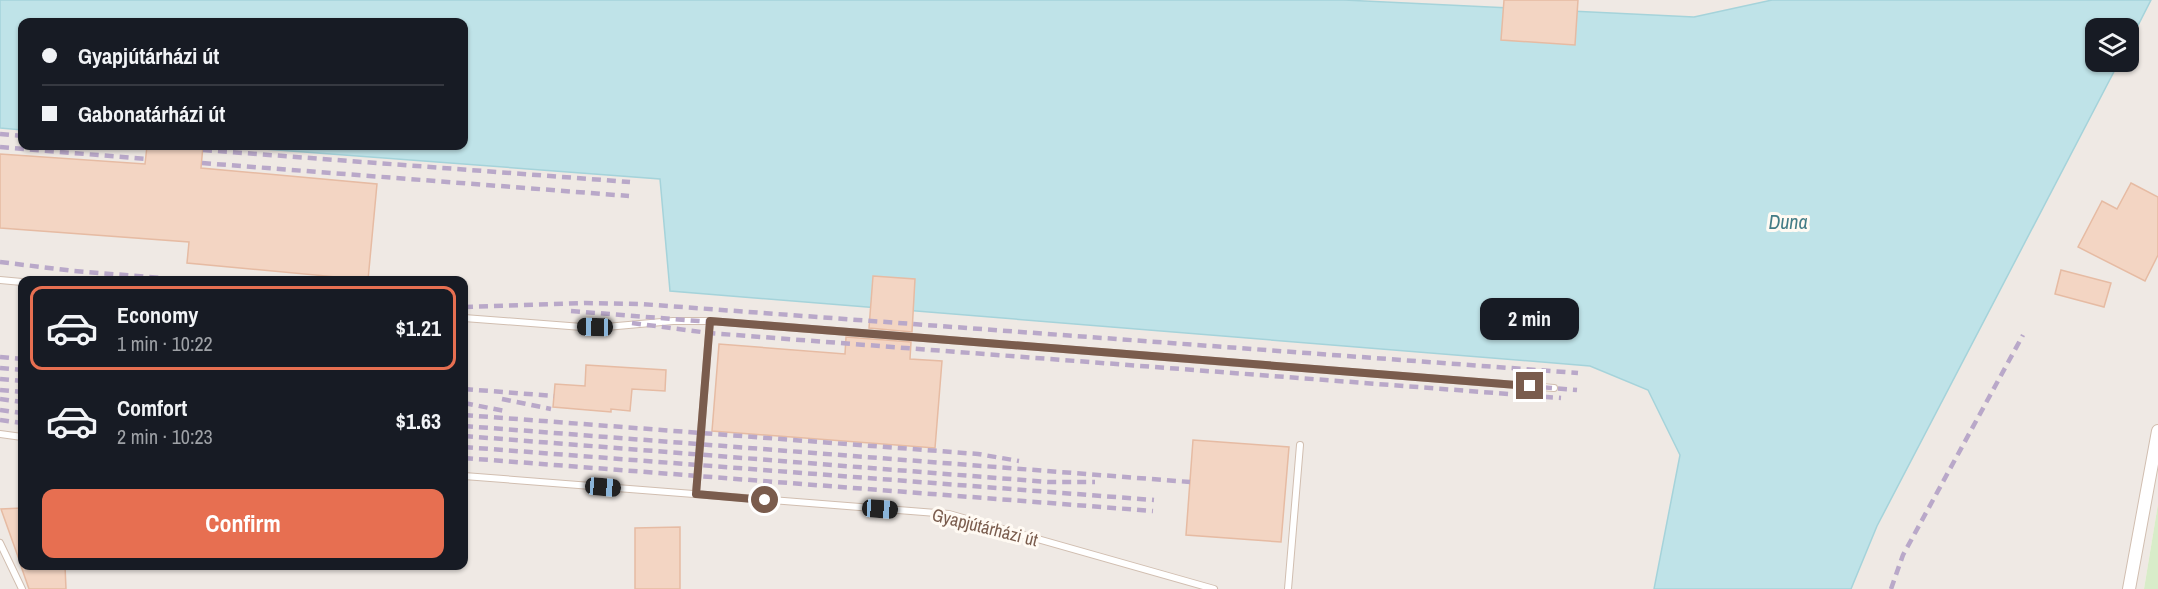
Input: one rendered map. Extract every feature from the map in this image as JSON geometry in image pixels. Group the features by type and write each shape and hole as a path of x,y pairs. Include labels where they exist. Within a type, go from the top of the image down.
{"street":[{"path":"2129,589 2158,430"}],"lane":[{"path":"0,280 18,282"},
{"path":"468,318 580,327 710,321 1554,388"},
{"path":"696,494 710,321"},
{"path":"0,434 18,436"},
{"path":"1288,589 1300,445"},
{"name":"Gyapjútárházi út","path":"468,476 949,514 1214,589"},
{"path":"0,543 22,589"}],"shaded area":[{"path":"1344,0 1772,0 1695,17"},
{"path":"2151,0 2158,0 2158,504 2144,589 1851,589 1877,526 2114,72 2139,72 2139,23"},
{"path":"0,128 18,130 18,150 279,150 660,179 670,291 1590,366 1648,390 1680,455 1654,589 0,589"}],"green space":[{"path":"2158,504 2158,589 2144,589"}],"water":[{"name":"Duna","path":"0,0 1344,0 1694,17 1772,0 2151,0 2139,23 2139,18 2085,18 2085,72 2114,72 1877,526 1851,589 1654,589 1680,455 1648,390 1590,366 670,291 660,179 279,150 468,150 468,18 18,18 18,130 0,128"}],"building":[{"path":"1504,0 1578,0 1575,45 1501,40"},
{"path":"147,150 203,150 201,168 377,184 368,276 325,276 187,263 189,242 0,228 0,154 145,164"},
{"path":"2131,183 2158,197 2158,255 2145,281 2078,247 2102,201 2117,209"},
{"path":"2061,270 2111,283 2104,307 2055,294"},
{"path":"873,276 915,279 912,332 869,328"},
{"path":"846,337 911,342 910,359 942,361 935,448 712,431 719,344 845,354"},
{"path":"586,365 666,370 665,391 632,389 630,411 611,409 611,412 553,407 555,384 585,386"},
{"path":"1193,440 1289,447 1281,542 1186,535"},
{"path":"18,508 18,557 1,509"},
{"path":"680,527 680,589 635,589 635,528"},
{"path":"22,570 65,570 66,589 29,589"}],"railway":[{"path":"0,134 18,136"},
{"path":"0,147 18,148"},
{"path":"36,150 146,159"},
{"path":"203,150 630,182"},
{"path":"202,163 629,196"},
{"path":"0,262 137,276"},
{"path":"468,307 586,303 641,304 1578,373"},
{"path":"571,311 1577,390"},
{"path":"632,323 709,333 1561,398"},
{"path":"1891,589 1903,555 2023,335"},
{"path":"0,357 18,359"},
{"path":"0,368 18,370"},
{"path":"0,379 18,381"},
{"path":"468,389 554,396"},
{"path":"0,390 18,392"},
{"path":"0,399 18,401"},
{"path":"502,399 551,409"},
{"path":"468,404 505,411"},
{"path":"0,410 18,412"},
{"path":"468,415 978,454 1019,461"},
{"path":"0,420 18,422"},
{"path":"468,426 1190,482"},
{"path":"468,436 1048,482 1095,482"},
{"path":"468,447 1154,500"},
{"path":"468,458 1153,511"}],"route":[{"path":"765,500 696,494 710,321 1530,386"}]}
